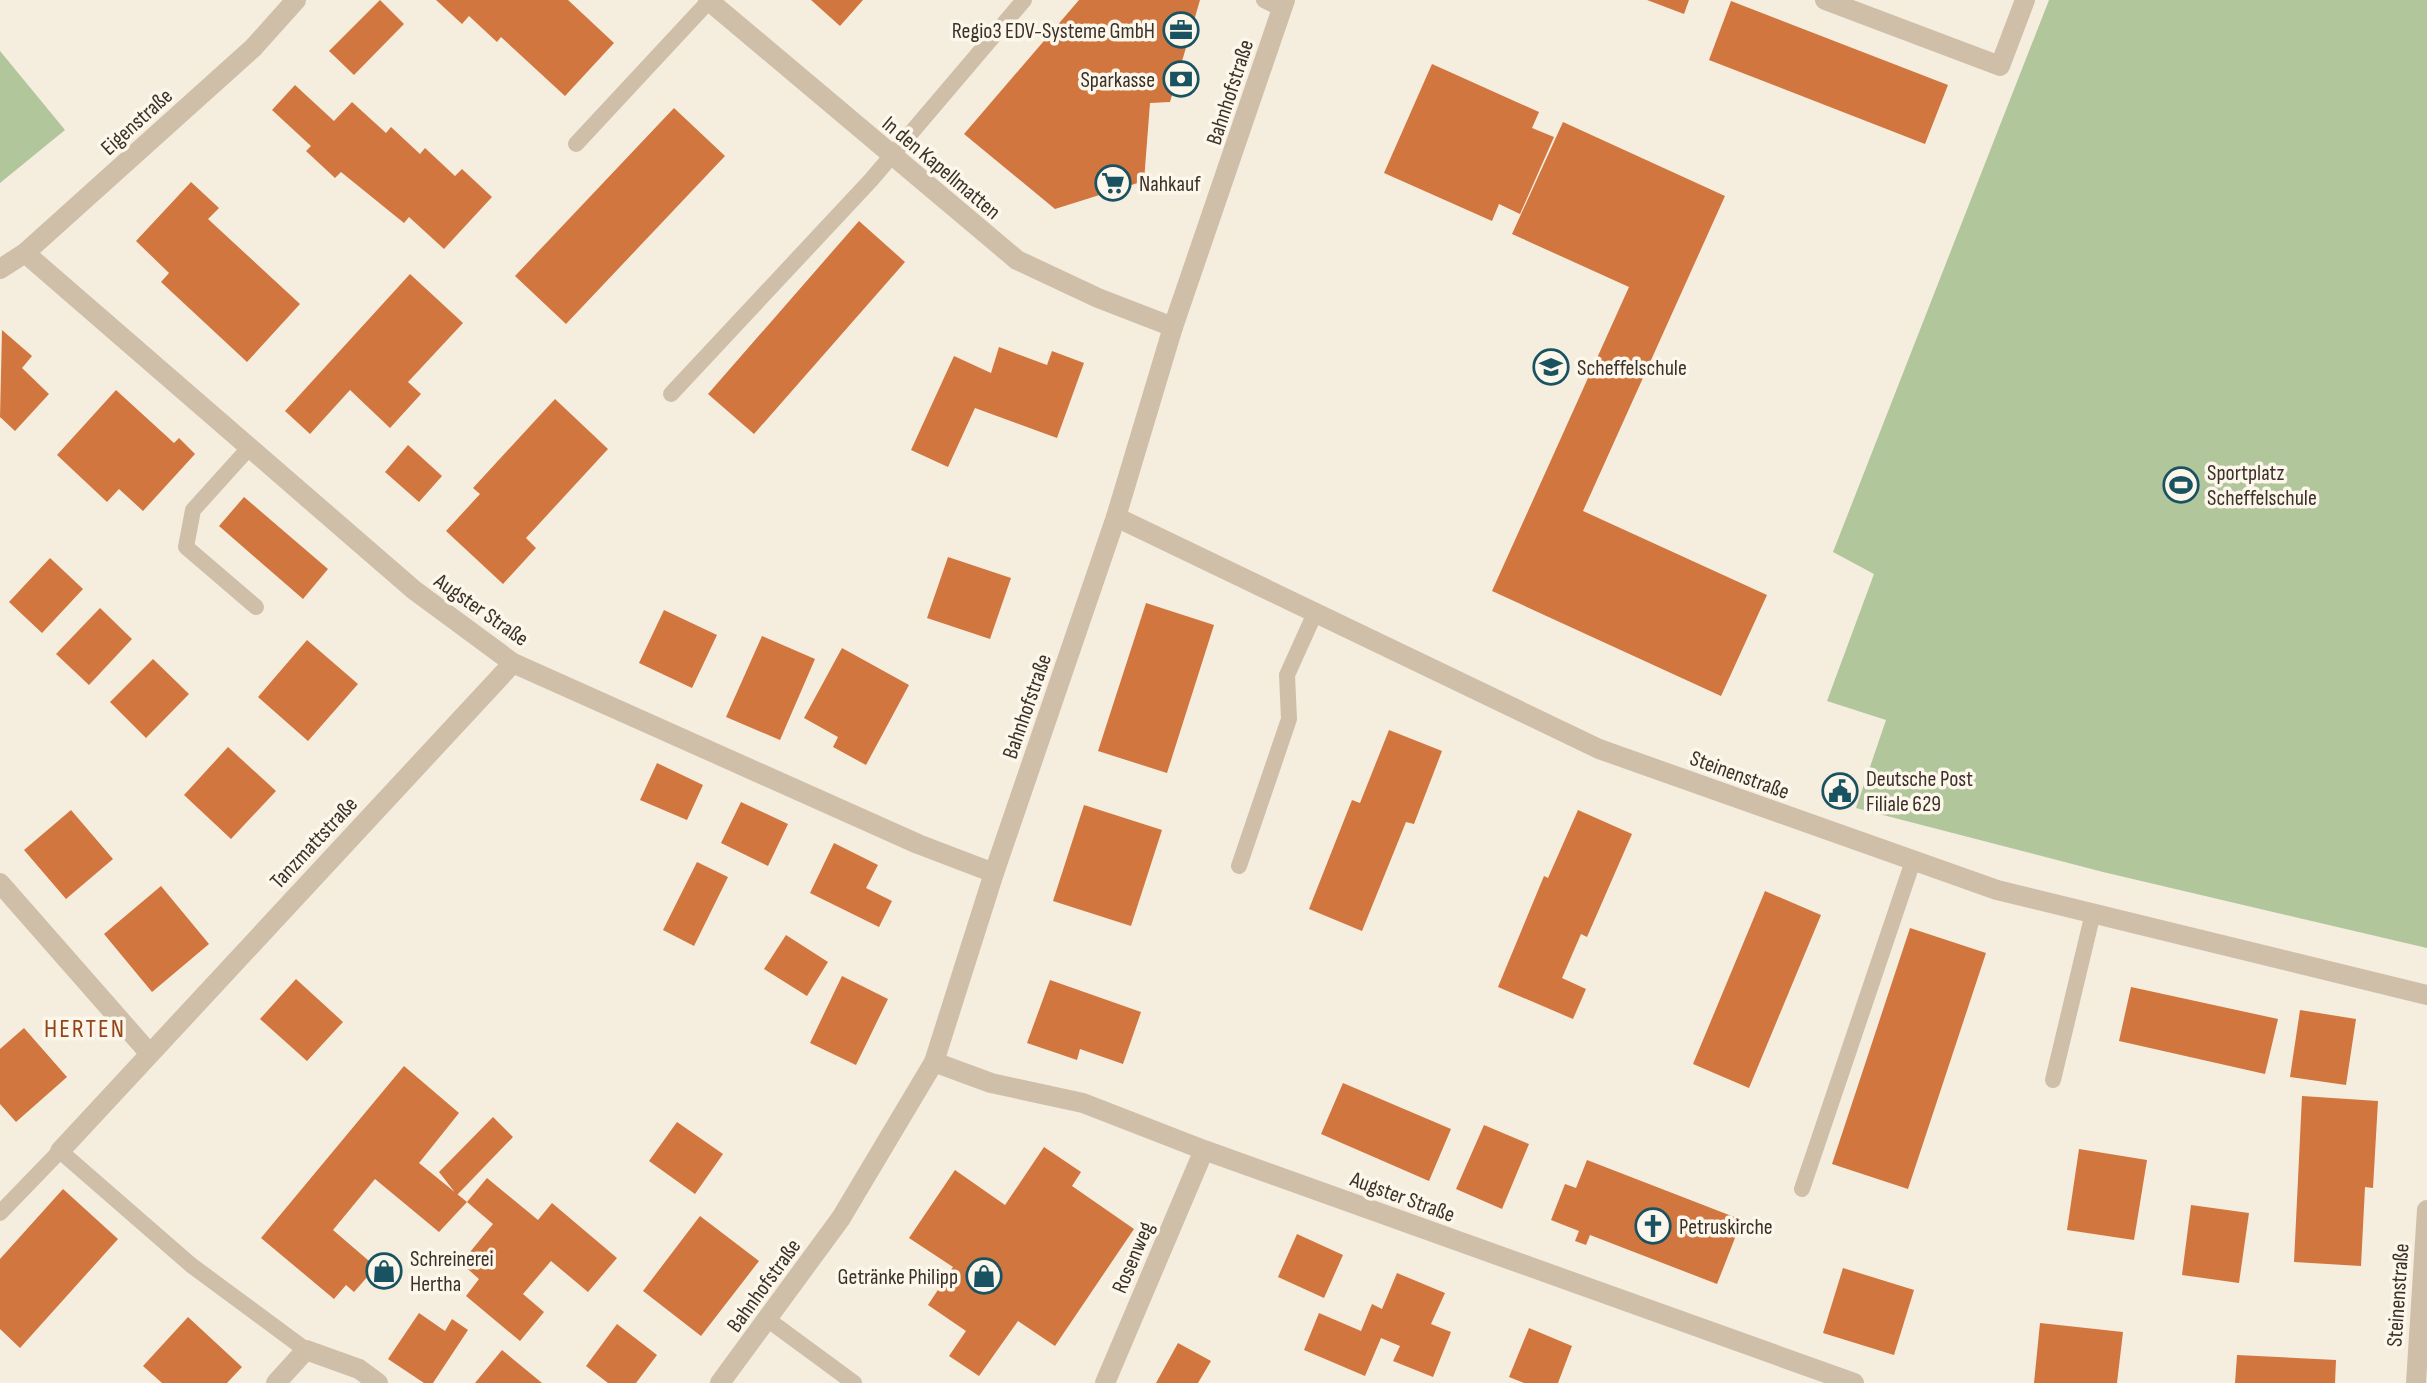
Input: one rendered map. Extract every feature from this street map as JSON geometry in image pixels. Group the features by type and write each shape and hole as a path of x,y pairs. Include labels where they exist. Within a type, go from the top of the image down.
{"street":[{"name":"Eigenstraße","path":"0,269 25,253 253,48 296,0"},
{"name":"In den Kapellmatten","path":"709,0 890,156 1017,260 1098,298 1173,327"},
{"path":"1825,0 2000,66 2025,0"},
{"name":"Bahnhofstraße","path":"720,1383 841,1218 934,1062 994,873 1116,517 1277,3"},
{"name":"Augster Straße","path":"25,253 414,590 513,663 918,844 994,873"},
{"name":"Steinenstraße","path":"1116,517 1599,749 1997,890 2427,995"},
{"name":"Tanzmattstraße","path":"60,1151 513,663"},
{"path":"0,883 150,1054"},
{"name":"Augster Straße","path":"934,1062 991,1083 1083,1103 1204,1150 1854,1383"},
{"name":"Rosenweg","path":"1105,1383 1204,1150"},
{"name":"Steinenstraße","path":"2416,1383 2427,1210"},
{"path":"276,1383 306,1350 359,1369 378,1383"}],"lane":[{"path":"576,144 709,0"},
{"path":"671,394 890,156 1024,0"},
{"path":"249,448 193,510 186,547 256,607"},
{"path":"1239,866 1289,719 1287,675 1315,613"},
{"path":"1802,1189 1913,861"},
{"path":"2053,1080 2093,913"},
{"path":"0,1213 60,1151 191,1265 306,1350"},
{"path":"767,1319 854,1383"}],"green space":[{"path":"2049,0 2427,0 2427,948 2103,872 1856,808 1886,720 1827,701 1874,574 1833,552"},
{"path":"0,51 65,130 0,183"}],"building":[{"path":"380,0 404,24 354,75 329,51"},
{"path":"436,0 568,0 614,43 565,96 501,37 497,42 469,16 462,24"},
{"path":"811,0 863,0 840,26"},
{"path":"1079,0 1200,0 1170,102 1150,103 1144,181 1055,209 964,134"},
{"path":"1647,0 1689,0 1684,14"},
{"path":"1731,1 1948,85 1925,144 1709,60"},
{"path":"1432,64 1539,112 1532,128 1554,137 1520,214 1499,204 1492,221 1384,173"},
{"path":"295,85 334,121 352,102 386,133 391,127 420,154 425,148 455,176 462,169 492,197 444,249 409,217 404,223 341,172 335,178 306,151 311,146 272,110"},
{"path":"674,108 725,156 566,324 515,276"},
{"path":"1563,122 1725,196 1583,511 1767,595 1721,696 1492,591 1629,287 1512,234"},
{"path":"191,182 219,208 208,219 300,304 247,362 161,282 169,273 136,241"},
{"path":"859,221 905,262 754,434 708,394"},
{"path":"410,274 463,323 408,382 421,394 390,428 350,390 310,434 285,411"},
{"path":"2,330 32,356 22,368 49,394 15,431 0,417"},
{"path":"999,347 1047,365 1052,351 1084,363 1057,438 975,408 948,467 911,450 954,356 991,373"},
{"path":"116,390 174,443 179,438 195,454 143,511 119,489 107,502 57,455"},
{"path":"555,399 608,449 526,538 536,548 503,584 446,531 480,494 473,488"},
{"path":"408,445 442,476 419,502 385,472"},
{"path":"244,497 328,569 303,599 219,526"},
{"path":"948,557 1011,578 990,639 927,618"},
{"path":"50,558 83,589 42,633 9,602"},
{"path":"1146,603 1214,625 1167,773 1098,751"},
{"path":"100,608 132,639 89,685 56,654"},
{"path":"664,610 717,635 692,688 639,663"},
{"path":"762,636 815,659 780,740 726,717"},
{"path":"307,640 358,684 308,741 258,697"},
{"path":"842,648 909,685 866,765 833,747 838,737 804,718"},
{"path":"153,659 189,694 146,738 110,702"},
{"path":"1389,730 1442,751 1414,824 1406,822 1362,931 1309,909 1352,800 1360,803"},
{"path":"228,747 276,791 231,839 184,795"},
{"path":"657,763 703,785 687,820 640,800"},
{"path":"741,802 788,824 768,866 721,843"},
{"path":"1084,805 1162,830 1131,926 1053,901"},
{"path":"71,810 113,859 66,899 24,850"},
{"path":"1578,810 1632,834 1587,937 1581,934 1562,978 1586,989 1573,1019 1498,987 1544,876 1548,878"},
{"path":"834,843 878,865 866,888 892,901 879,927 810,893"},
{"path":"697,862 728,877 694,946 663,930"},
{"path":"161,886 209,944 152,992 104,934"},
{"path":"1765,891 1821,915 1749,1088 1693,1064"},
{"path":"1910,928 1986,953 1908,1189 1832,1164"},
{"path":"786,935 828,962 807,996 764,969"},
{"path":"842,976 888,999 856,1065 810,1043"},
{"path":"296,979 343,1022 307,1061 260,1019"},
{"path":"1050,980 1141,1012 1123,1064 1080,1049 1077,1060 1027,1043"},
{"path":"2131,987 2278,1019 2265,1074 2119,1041"},
{"path":"2300,1010 2356,1019 2346,1085 2290,1077"},
{"path":"24,1028 67,1077 16,1122 0,1104 0,1049"},
{"path":"404,1066 459,1113 419,1163 467,1202 439,1232 375,1179 333,1230 376,1267 354,1292 346,1285 334,1299 261,1238"},
{"path":"1343,1083 1451,1129 1429,1181 1321,1134"},
{"path":"2302,1096 2378,1101 2373,1188 2365,1187 2361,1266 2294,1262"},
{"path":"493,1117 513,1137 457,1195 439,1172"},
{"path":"677,1122 723,1154 695,1194 649,1161"},
{"path":"1484,1125 1529,1144 1502,1209 1456,1189"},
{"path":"1044,1147 1081,1172 1072,1186 1134,1229 1055,1346 1018,1321 979,1376 949,1356 966,1331 928,1305 953,1267 909,1238 955,1170 1005,1205"},
{"path":"2079,1149 2147,1160 2134,1240 2067,1230"},
{"name":"Petruskirche","path":"1587,1160 1742,1220 1717,1284 1590,1235 1586,1245 1575,1241 1579,1231 1551,1220 1565,1184 1576,1188"},
{"path":"487,1178 538,1220 552,1203 617,1258 588,1292 551,1261 523,1294 544,1312 520,1341 466,1296 479,1279 461,1263 493,1224 467,1202"},
{"path":"63,1189 118,1239 20,1348 0,1329 0,1259"},
{"path":"2191,1205 2249,1213 2239,1283 2182,1275"},
{"path":"700,1216 759,1261 701,1336 643,1291"},
{"path":"1297,1234 1343,1255 1324,1298 1278,1277"},
{"path":"1843,1268 1914,1290 1894,1355 1823,1333"},
{"path":"1397,1273 1445,1293 1431,1324 1451,1332 1433,1377 1393,1361 1400,1346 1381,1338 1365,1376 1304,1350 1319,1313 1361,1331 1372,1304 1382,1309"},
{"path":"419,1313 445,1331 452,1319 468,1330 433,1383 424,1383 388,1359"},
{"path":"188,1317 242,1367 227,1383 162,1383 143,1366"},
{"path":"2040,1323 2123,1332 2117,1383 2034,1383"},
{"path":"617,1324 657,1355 636,1383 608,1383 586,1366"},
{"path":"1529,1328 1572,1346 1558,1383 1524,1383 1509,1377"},
{"path":"1178,1343 1211,1361 1198,1383 1156,1383"},
{"path":"502,1350 542,1383 475,1383"},
{"path":"2237,1355 2336,1360 2335,1383 2235,1383"}],"place":[{"name":"Regio3 EDV-Systeme GmbH","path":"1181,30"},
{"name":"Sparkasse","path":"1181,79"},
{"name":"Nahkauf","path":"1113,183"},
{"name":"Scheffelschule","path":"1551,367"},
{"name":"Sportplatz Scheffelschule","path":"2181,485"},
{"name":"Deutsche Post Filiale 629","path":"1840,791"},
{"name":"Petruskirche","path":"1653,1226"},
{"name":"Schreinerei Hertha","path":"384,1271"},
{"name":"Getränke Philipp","path":"984,1276"}],"district":[{"name":"HERTEN","path":"85,1028"}]}
